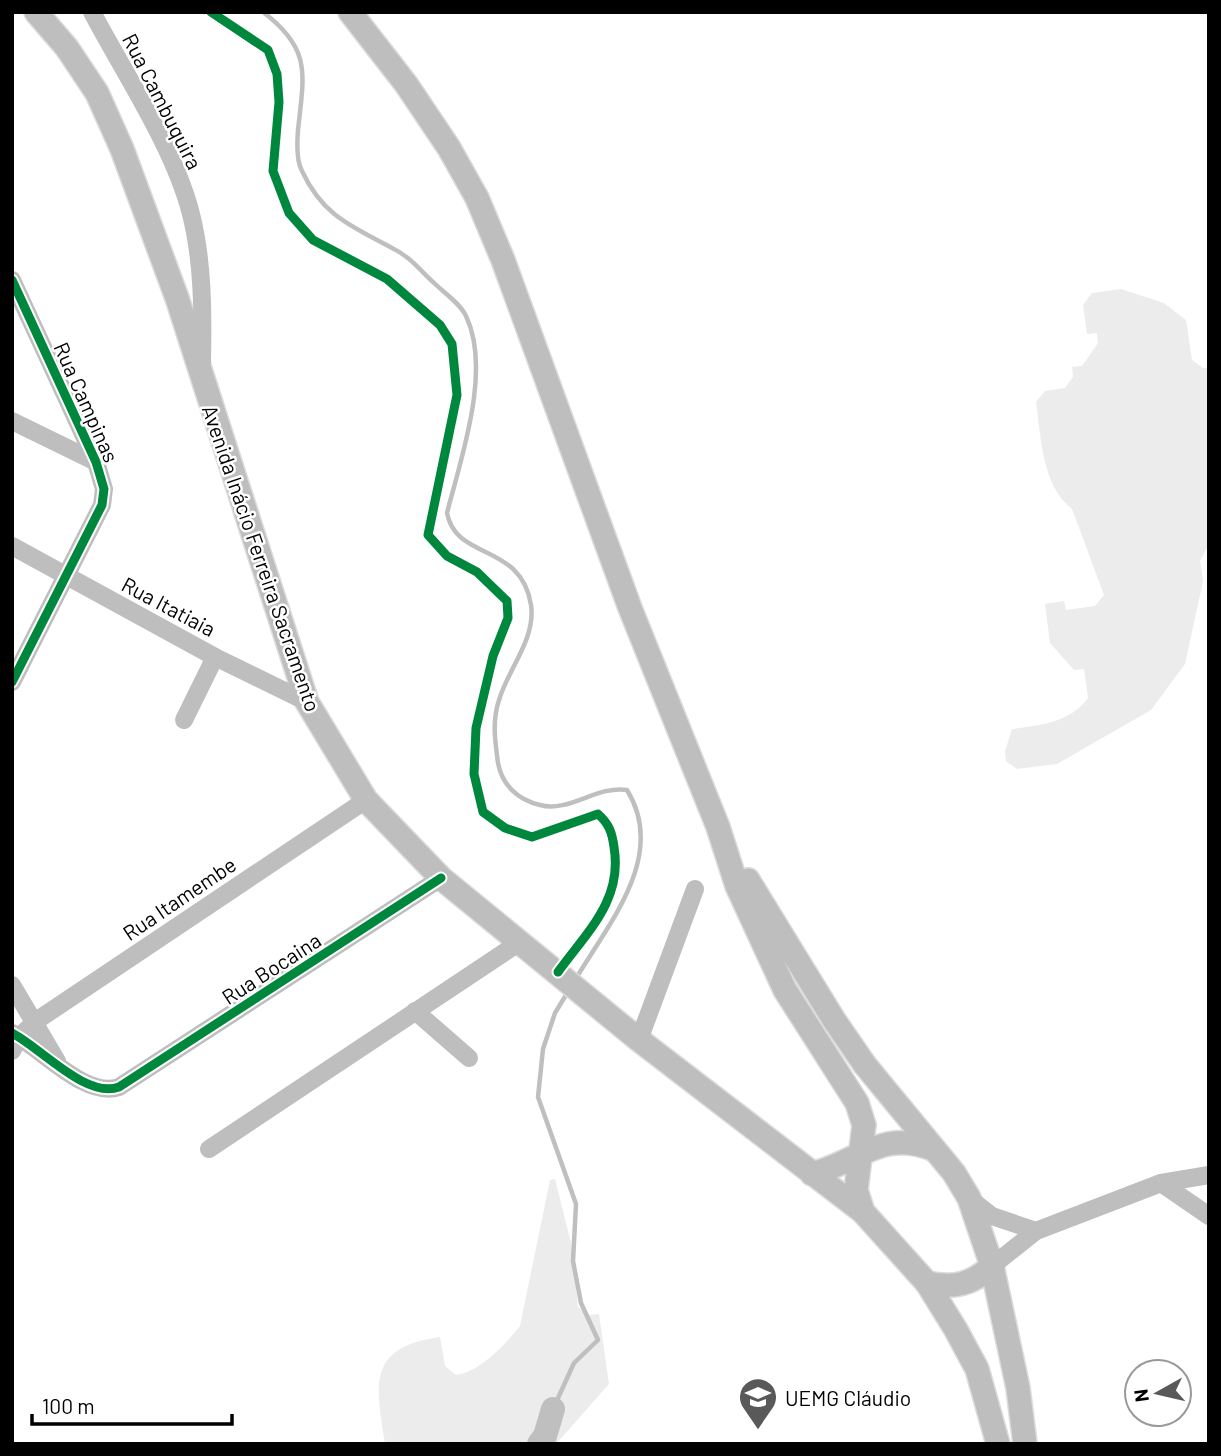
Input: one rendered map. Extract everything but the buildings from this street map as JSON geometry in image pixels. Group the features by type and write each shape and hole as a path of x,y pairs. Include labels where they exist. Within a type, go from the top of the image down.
{"main road":[{"name":"Avenida Inácio Ferreira Sacramento","path":"36,12 67,48 97,93 122,149 177,298 201,380 307,702 366,800 441,878 639,1040 754,1125 812,1174 863,1212 927,1283 977,1369 998,1444"},
{"path":"351,12 406,84 449,148 477,198 503,260 630,608 718,827 737,886 774,968 857,1103 864,1125 863,1154 855,1177 863,1212"},
{"path":"718,827 788,949 834,1020 969,1198 992,1266 1018,1388 1025,1444"},
{"path":"812,1174 846,1164 883,1144 912,1141 933,1150"},
{"path":"927,1283 945,1287 962,1285 979,1278 992,1266"}],"street":[{"name":"Rua Cambuquira","path":"92,12 176,169 190,212 201,285 201,380"},
{"name":"Rua Campinas","path":"12,281 96,462 104,489 102,505 12,681"},
{"path":"177,298 201,285"},
{"path":"12,421 96,462"},
{"name":"Rua Itatiaia","path":"12,546 215,657 307,702"},
{"path":"184,720 215,657"},
{"name":"Rua Itamembe","path":"15,1040 36,1021 366,800"},
{"name":"Rua Bocaina","path":"60,1067 102,1089 119,1087 441,878"},
{"path":"639,1040 695,889"},
{"path":"209,1149 520,942"},
{"path":"12,985 36,1021 60,1067"},
{"path":"415,1011 469,1058"},
{"path":"15,1040 60,1067"},
{"path":"992,1266 1036,1231 1161,1183 1209,1175"},
{"path":"1161,1183 1209,1216"},
{"path":"969,1198 992,1216 1036,1231"}],"shaded area":[{"path":"1121,289 1164,303 1186,320 1192,360 1203,368 1209,368 1209,544 1200,561 1203,581 1185,664 1151,710 1057,764 1017,769 1006,761 1005,751 1012,729 1063,718 1088,698 1084,669 1074,670 1050,643 1045,604 1064,601 1066,610 1095,606 1104,595 1072,509 1054,488 1049,474 1036,402 1045,391 1065,388 1073,377 1072,367 1082,366 1098,343 1097,333 1087,334 1083,305 1092,293"},
{"path":"555,1179 571,1243 578,1307 589,1315 599,1314 609,1384 556,1444 385,1444 379,1404 381,1372 388,1360 399,1350 416,1342 440,1337 445,1366 456,1375 483,1363 500,1349 520,1326 550,1180"}],"waterway":[{"path":"263,12 290,38 301,64 302,93 297,151 300,167 310,186 319,199 340,218 414,263 460,307 473,338 476,362 472,414 447,513 453,528 463,539 515,571 525,585 531,605 529,630 503,688 495,716 498,763 503,778 518,795 540,805 562,805 605,791 627,790 638,815 641,840 629,889 575,980"},
{"path":"553,1409 574,1363 598,1340 581,1303 573,1261 576,1204 538,1097 543,1049 555,1013 569,990"},
{"path":"539,1444 545,1436 553,1409"}],"cycle path":[{"path":"211,12 268,50 277,74 279,102 273,171 289,213 313,240 387,279 440,325 452,344 457,395 428,535 447,556 477,572 507,601 508,618 493,656 476,728 474,774 483,812 505,828 532,837 598,814 607,825 613,842 615,866 608,899 591,929 558,972"},
{"path":"12,280 96,462 104,489 102,505 12,682"},
{"path":"12,1033 78,1079 106,1089 119,1087 441,878"}],"place":[{"name":"UEMG Cláudio","path":"758,1431"}]}
